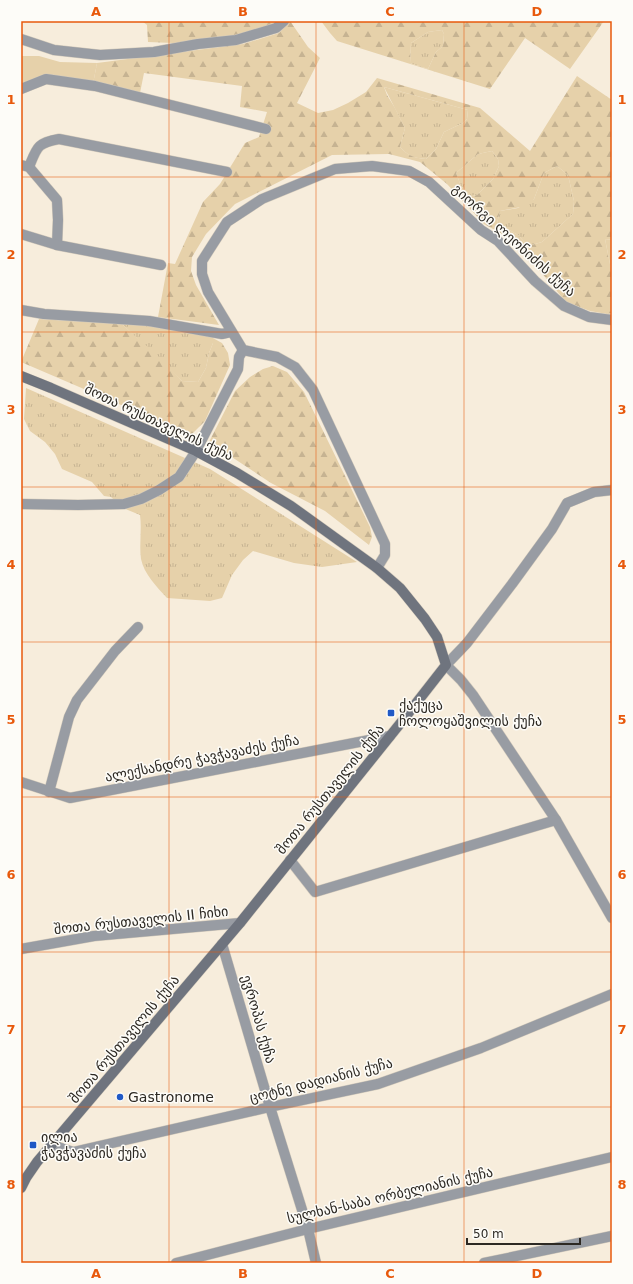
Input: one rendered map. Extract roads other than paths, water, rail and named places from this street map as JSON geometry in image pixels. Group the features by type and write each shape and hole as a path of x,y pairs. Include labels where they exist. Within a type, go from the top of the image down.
{"main road":[{"name":"შოთა რუსთაველის ქუჩა","path":"21,376 196,451 291,506 377,568 400,588 425,619 436,636 446,665 404,720 240,923 37,1162 24,1178 21,1188"}],"street":[{"path":"21,39 54,50 100,55 154,52 198,44 236,40 276,28 284,21"},
{"path":"21,88 46,79 96,86 266,129"},
{"path":"57,245 57,200 25,166 39,145 48,141 59,139 227,172"},
{"name":"გიორგი ლეონიძის ქუჩა","path":"243,350 208,292 202,274 202,261 227,222 262,199 335,169 372,166 408,171 429,182 481,230 498,241 535,281 564,306 589,317 612,320"},
{"path":"21,234 57,245 162,265"},
{"path":"21,310 44,314 149,321 222,334 231,332"},
{"path":"21,504 124,504 141,499 159,490 178,477 196,451 238,369 239,357 243,350 277,357 295,367 313,390 385,544 385,555 377,568"},
{"path":"612,490 594,492 567,503 552,529 512,584 467,643 446,665 472,694 556,820 612,918"},
{"path":"49,792 69,717 77,700 115,651 138,627"},
{"name":"ალექსანდრე ჭავჭავაძეს ქუჩა","path":"21,782 70,798 390,736"},
{"path":"290,860 315,892 556,820"},
{"name":"შოთა რუსთაველის II ჩიხი","path":"21,949 94,936 240,923"},
{"name":"ევროპას ქუჩა","path":"222,944 308,1229 316,1263"},
{"name":"ცოტნე დადიანის ქუჩა","path":"52,1145 73,1152 378,1084 481,1048 612,994"},
{"name":"სულხან-საბა ორბელიანის ქუჩა","path":"176,1263 308,1229 612,1156"},
{"path":"484,1263 612,1236"}],"place":[{"name":"ქაქუცა ჩოლოყაშვილის ქუჩა","path":"391,713"},
{"name":"Gastronome","path":"120,1097"},
{"name":"ილია ჭავჭავაძის ქუჩა","path":"33,1145"}]}
